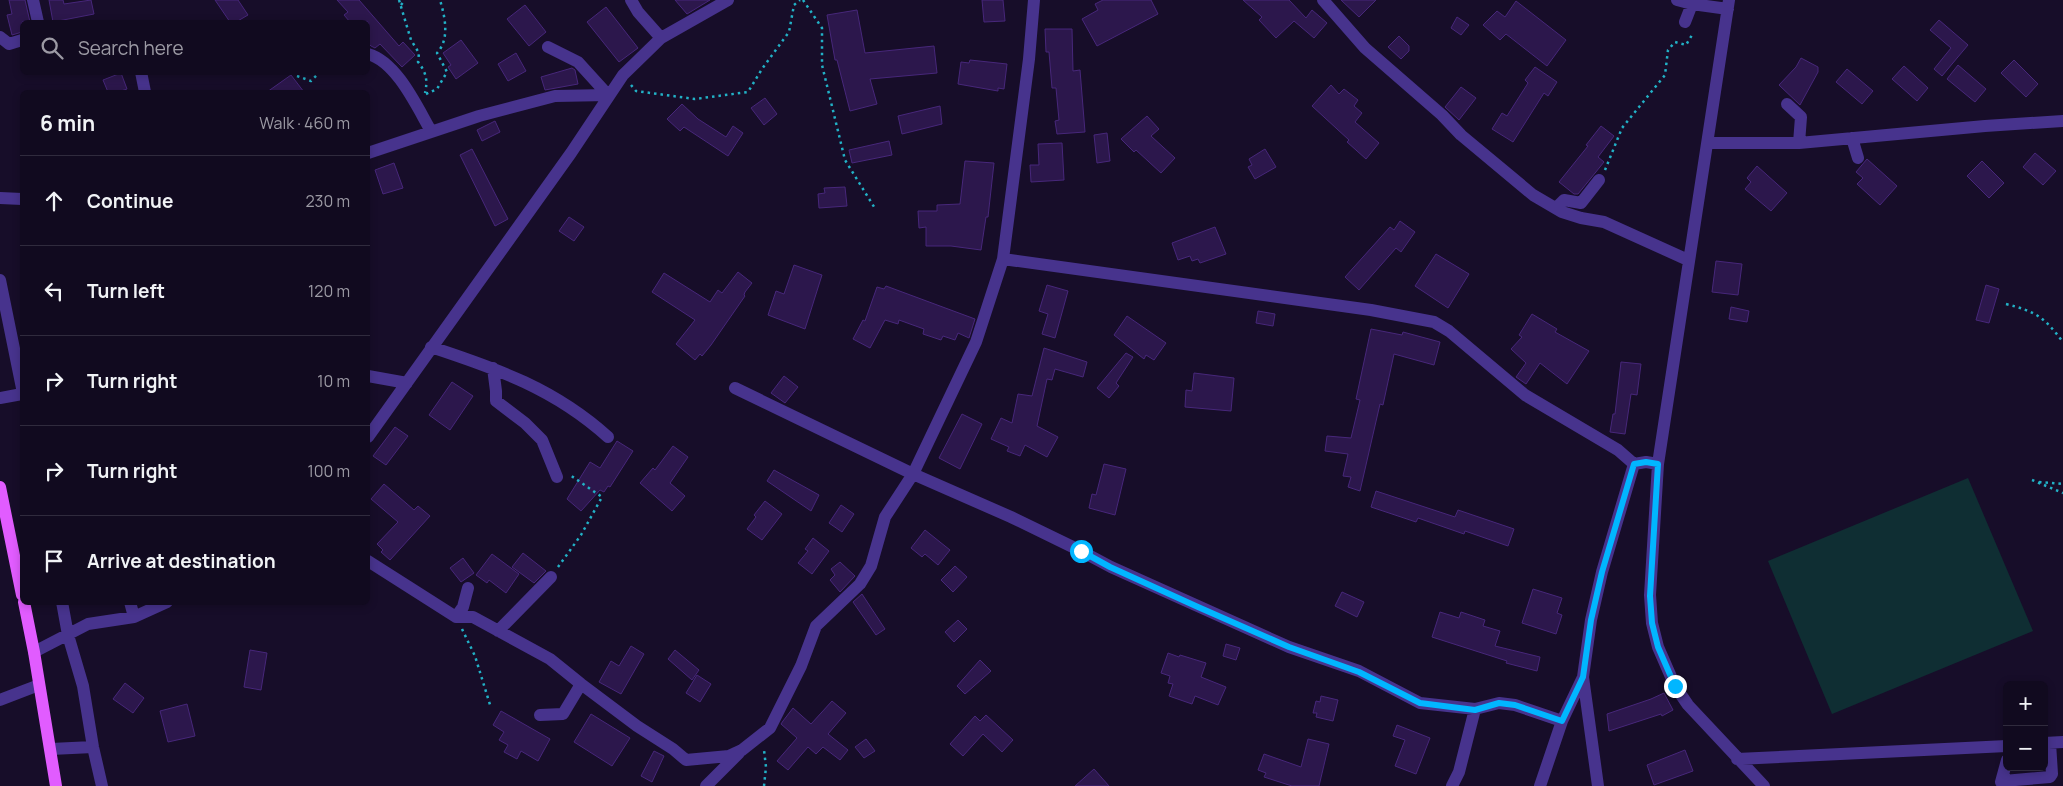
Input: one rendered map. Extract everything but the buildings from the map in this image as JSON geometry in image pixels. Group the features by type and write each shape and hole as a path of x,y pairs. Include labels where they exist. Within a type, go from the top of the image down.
{"main road":[{"path":"0,487 20,585"},
{"path":"25,605 56,786"}],"street":[{"path":"34,0 38,20"},
{"path":"631,0 638,12 661,38"},
{"path":"370,434 571,154 608,95 623,75 661,38 728,0"},
{"path":"706,786 742,750 770,728 801,666 816,626 860,584 871,566 885,518 912,474 976,342 1003,259 1030,59 1034,0"},
{"path":"1323,0 1365,48 1442,115 1461,135 1533,195 1556,208 1581,218 1604,222 1688,260"},
{"path":"1677,0 1692,4 1728,5 1709,143 1688,260 1658,464 1650,596 1658,647 1679,692 1688,705 1764,786"},
{"path":"1685,22 1692,4"},
{"path":"0,37 9,44 20,41"},
{"path":"548,47 578,62 608,95"},
{"path":"370,55 380,59 393,71 431,131"},
{"path":"142,75 145,90"},
{"path":"370,152 431,131 555,96 608,95"},
{"path":"1787,104 1801,117 1799,143"},
{"path":"1709,143 1799,143 1985,126 2063,122"},
{"path":"1852,138 1858,158"},
{"path":"1556,208 1564,200 1581,203 1599,180"},
{"path":"0,198 20,199"},
{"path":"1003,259 1371,310 1434,322 1449,331 1525,395 1612,446 1634,464 1646,462 1658,464"},
{"path":"0,280 20,378"},
{"path":"431,347 493,368 537,387 586,418 608,438"},
{"path":"493,368 496,401 542,440 557,477"},
{"path":"370,376 407,383"},
{"path":"735,388 912,474 1011,517 1110,567 1289,647 1359,672 1420,703 1475,710 1499,703 1515,705 1562,721"},
{"path":"0,398 20,394"},
{"path":"1598,786 1583,677 1591,620 1602,572 1634,464"},
{"path":"370,562 456,617 474,617 550,659 637,726 673,749 686,760 729,756 742,750"},
{"path":"498,631 551,577"},
{"path":"456,617 463,607 468,588"},
{"path":"63,605 68,635 83,686 93,747 102,786"},
{"path":"131,605 134,617"},
{"path":"34,652 88,624 134,617 160,605"},
{"path":"1540,786 1562,721 1583,677"},
{"path":"540,715 563,714 581,684"},
{"path":"0,700 39,685"},
{"path":"1452,786 1459,772 1475,710"},
{"path":"2002,781 2050,777 2052,774 2053,742"},
{"path":"1737,759 2003,746"},
{"path":"51,750 93,747"}],"path":[{"path":"399,0 411,40 419,53 418,62 425,70 427,83 424,96 437,89 447,72 437,53 443,47 446,21 440,0"},
{"path":"401,5 405,0"},
{"path":"623,75 636,91 695,99 748,92 762,68 789,32 794,5 801,0 822,28 822,64 844,160 876,210"},
{"path":"1599,180 1622,128 1665,75 1668,50 1674,42"},
{"path":"297,76 311,81 317,75"},
{"path":"2006,304 2026,309 2047,321 2063,342"},
{"path":"551,577 581,535 602,497 567,473 557,477"},
{"path":"2063,484 2032,480 2063,494"},
{"path":"456,617 474,656 491,708"},
{"path":"764,750 766,767 764,786"}],"green space":[{"path":"1968,478 2033,631 1832,714 1768,561"}],"route":[{"path":"1081,551 1110,567 1289,647 1359,672 1420,703 1475,710 1499,703 1515,705 1562,721 1583,677 1591,620 1602,572 1634,464 1646,462 1658,464 1650,596 1652,623 1658,647 1675,686"}]}
